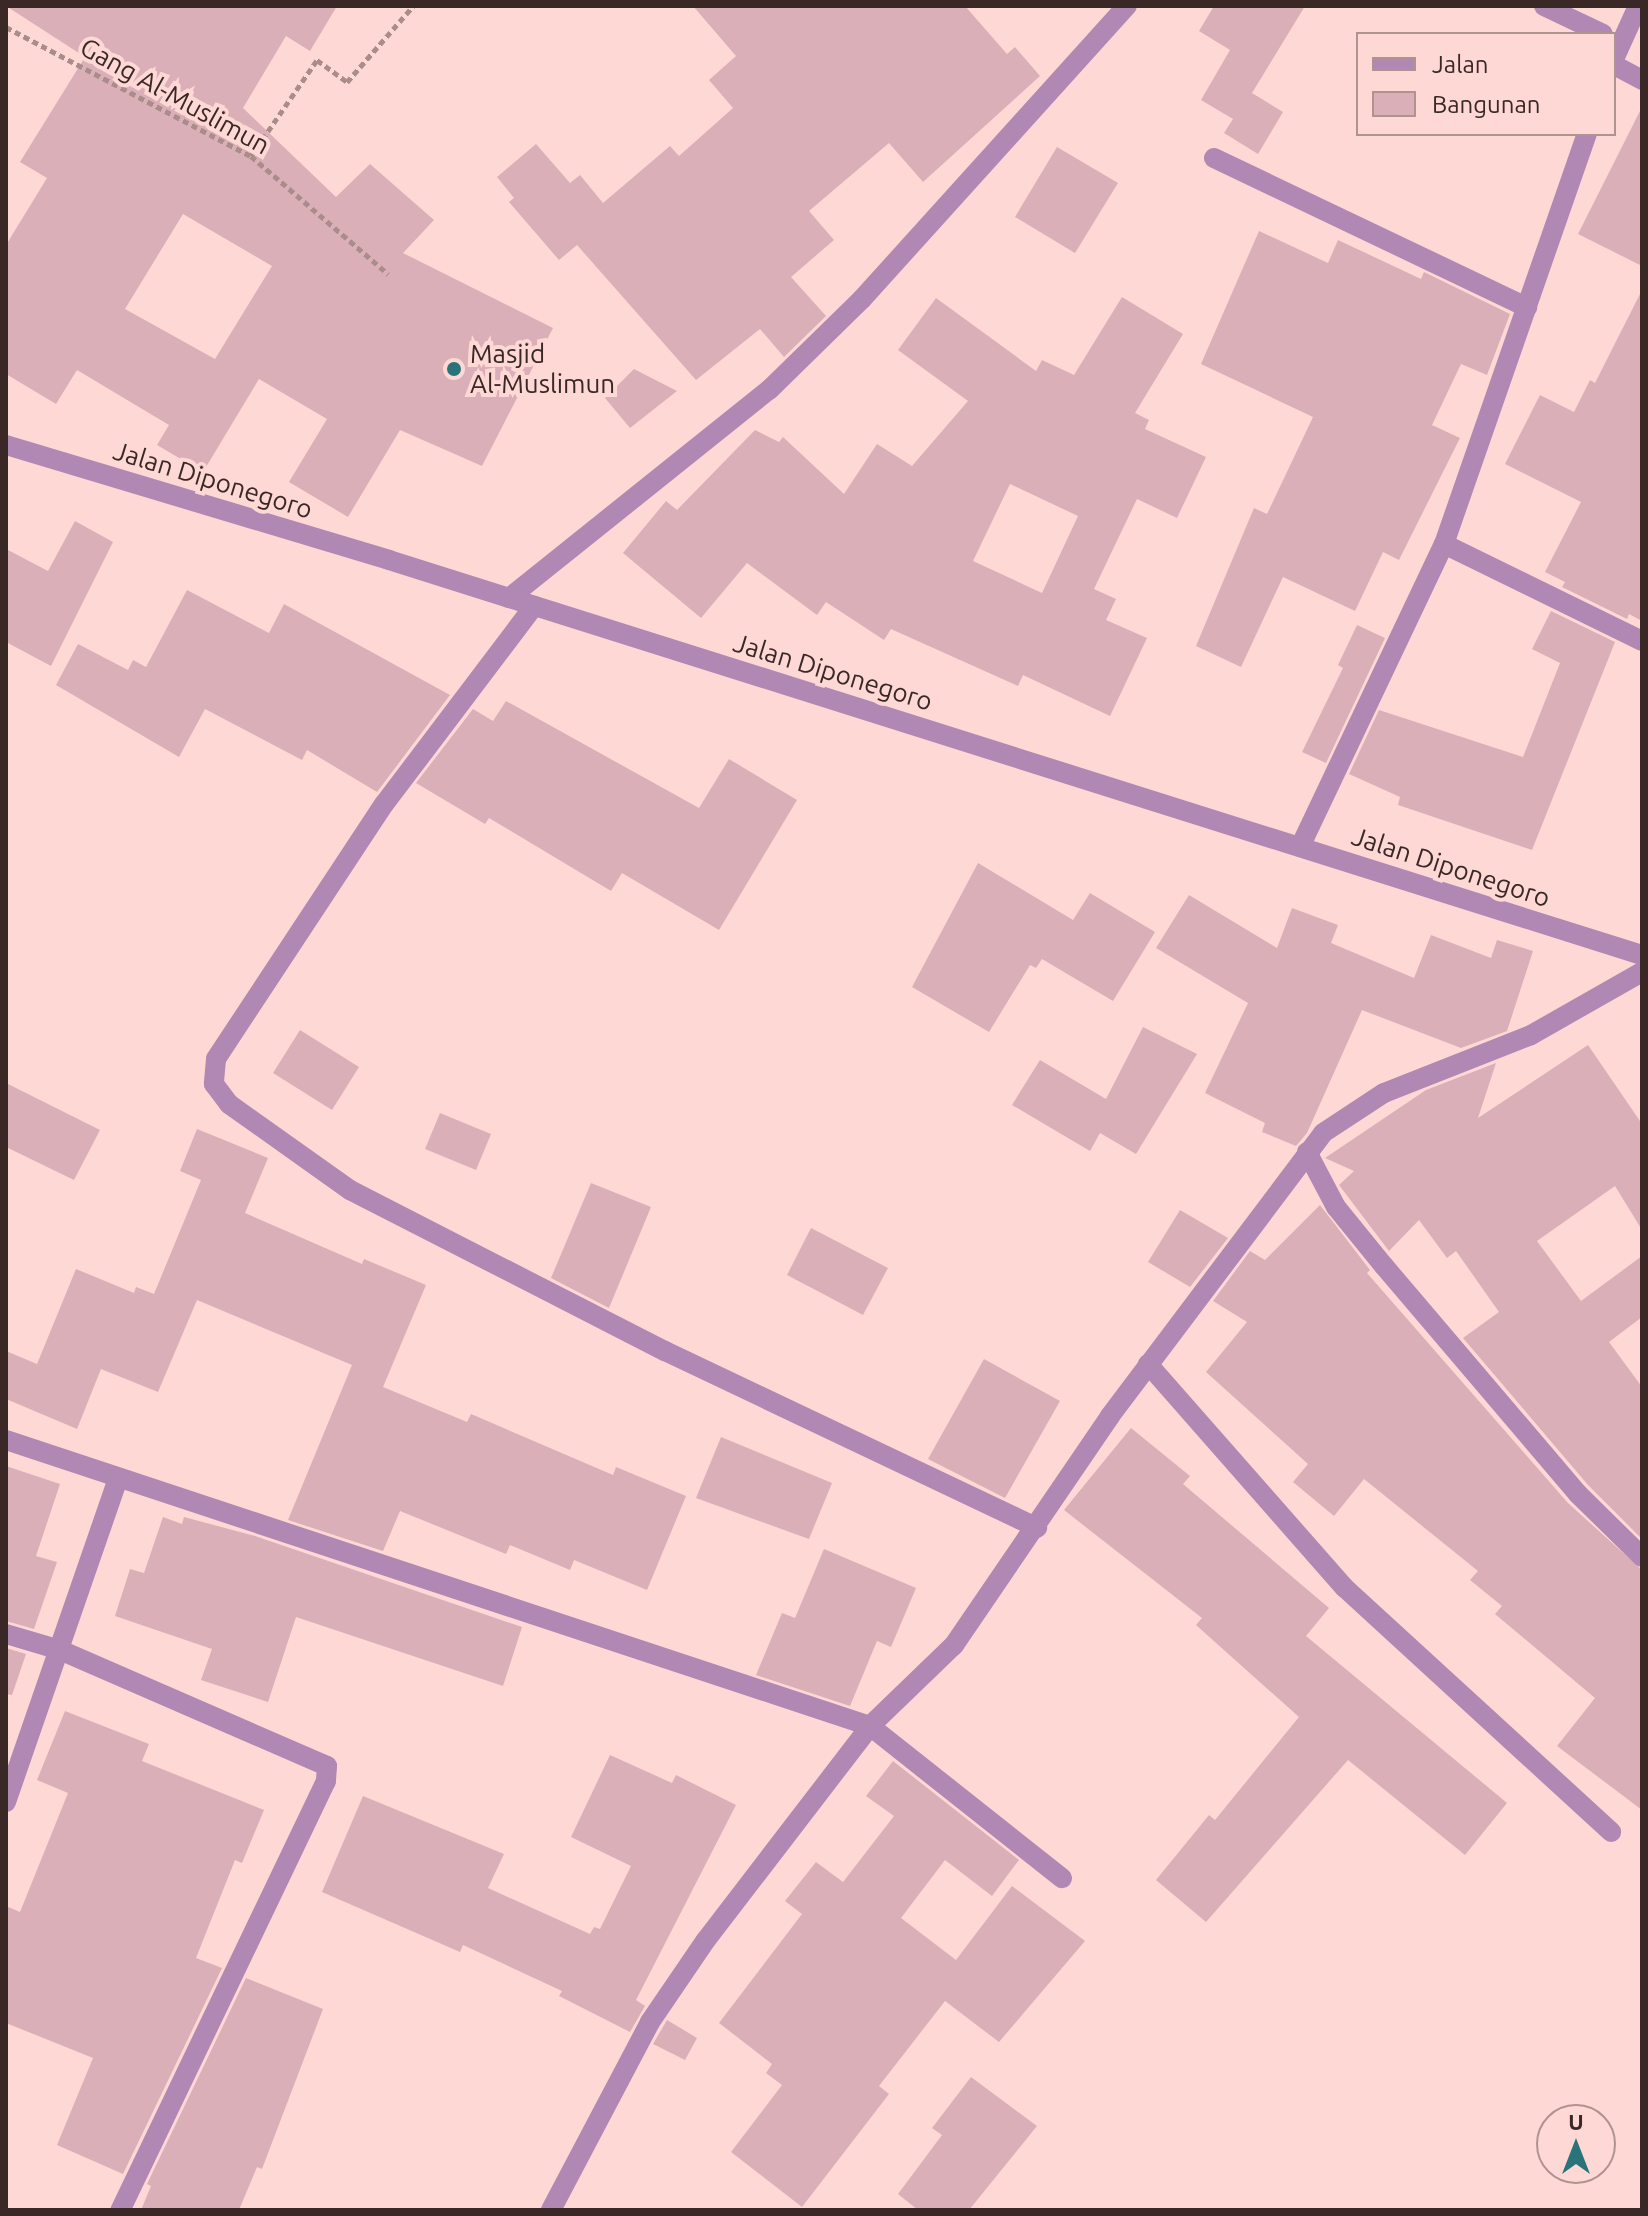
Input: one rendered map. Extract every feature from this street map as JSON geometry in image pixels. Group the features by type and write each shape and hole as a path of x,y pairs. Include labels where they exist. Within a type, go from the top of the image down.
{"street":[{"path":"509,598 769,390 862,299 1127,6"},
{"path":"1544,6 1591,32"},
{"path":"1616,39 1638,6"},
{"path":"1616,66 1642,80"},
{"path":"1300,847 1444,544 1586,136"},
{"path":"1214,158 1527,307"},
{"name":"Jalan Diponegoro","path":"6,445 509,598 1642,955"},
{"path":"1444,544 1642,641"},
{"path":"534,606 384,804 216,1059 214,1084 229,1104 350,1190 665,1351 1037,1528"},
{"path":"551,2210 650,2022 706,1940 870,1726 954,1645 1148,1364 1246,1241 1307,1152 1349,1112 1384,1093 1531,1035 1642,972"},
{"path":"1307,1152 1336,1207 1384,1266 1578,1494 1642,1557"},
{"path":"1148,1364 1345,1588 1611,1832"},
{"path":"6,1440 870,1726 1062,1878"},
{"path":"6,1802 118,1478"},
{"path":"6,1634 60,1650 327,1766 326,1781 120,2210"}],"path":[{"path":"251,156 317,60 347,82 413,6"},
{"name":"Gang Al-Muslimun","path":"6,27 251,156 388,274"}],"building":[{"path":"6,6 337,6 310,51 286,36 243,108 336,197 370,164 434,220 403,253 553,328 482,466 400,430 348,517 289,482 327,419 259,379 203,472 157,445 169,425 77,370 56,404 6,374 6,245 47,178 20,162 85,57","holes":["183,214 272,266 215,359 125,309"]},
{"path":"693,6 965,6 1007,54 1015,47 1040,76 923,182 889,143 809,211 834,240 791,277 826,316 784,357 760,329 696,380 577,245 559,260 509,202 514,198 497,177 536,144 570,183 580,175 603,203 670,146 679,156 733,108 709,80 736,56"},
{"path":"1214,6 1305,6 1252,93 1283,112 1258,154 1224,133 1233,119 1201,100 1230,50 1199,31"},
{"path":"1642,107 1642,266 1578,234"},
{"path":"1057,147 1118,183 1075,253 1015,217"},
{"path":"1259,231 1328,263 1338,240 1421,279 1424,272 1510,314 1487,375 1461,364 1432,425 1460,438 1399,560 1383,552 1355,611 1283,577 1241,667 1196,646 1254,508 1267,514 1313,417 1201,364"},
{"path":"1642,290 1642,621 1629,614 1627,619 1562,587 1565,582 1545,572 1581,502 1505,464 1540,395 1574,412 1590,380 1595,383"},
{"path":"1122,297 1183,334 1135,413 1149,420 1145,429 1206,457 1177,518 1137,499 1094,589 1116,599 1106,620 1147,638 1110,716 1023,675 1018,686 891,629 884,640 826,602 817,615 747,563 701,618 623,553 666,501 677,510 755,430 779,442 783,437 844,494 877,444 912,466 968,401 898,350 936,298 1036,371 1042,360 1074,375","holes":["1010,484 1078,516 1042,593 973,561"]},
{"path":"634,369 677,391 630,428 605,398"},
{"path":"75,521 113,542 51,666 6,642 6,549 48,571"},
{"path":"187,590 269,633 284,604 450,695 377,792 307,750 302,760 205,709 179,757 56,685 78,644 128,670 133,660 146,667"},
{"path":"1551,611 1615,642 1532,850 1398,805 1400,797 1349,774 1379,710 1523,757 1560,663 1532,649"},
{"path":"1357,625 1385,638 1326,763 1302,752 1343,668 1338,665"},
{"path":"506,701 699,808 729,759 797,800 719,930 622,873 611,891 489,818 485,824 416,783 473,709 493,721"},
{"path":"978,863 1073,920 1090,893 1155,932 1113,1001 1042,959 1036,968 1030,965 989,1032 912,987"},
{"path":"1189,895 1277,948 1292,908 1338,925 1331,943 1414,978 1431,935 1491,958 1497,940 1533,951 1507,1031 1461,1048 1362,1010 1307,1133 1296,1146 1262,1132 1265,1123 1205,1093 1248,1003 1156,948"},
{"path":"1143,1027 1197,1054 1136,1154 1100,1133 1090,1151 1012,1105 1040,1060 1106,1099"},
{"path":"300,1030 359,1067 332,1110 273,1073"},
{"path":"1588,1045 1642,1124 1642,1230 1615,1186 1537,1241 1581,1301 1642,1256 1642,1317 1609,1342 1642,1387 1642,1539 1588,1485 1463,1338 1499,1312 1456,1251 1447,1258 1419,1220 1389,1251 1339,1185 1354,1171 1325,1158 1426,1090 1496,1063 1478,1118"},
{"path":"6,1083 100,1130 74,1180 6,1147"},
{"path":"440,1113 491,1134 476,1170 425,1149"},
{"path":"197,1129 268,1158 245,1213 362,1264 364,1259 426,1285 383,1387 467,1422 471,1414 613,1475 616,1467 686,1496 647,1590 574,1560 570,1570 510,1545 506,1554 400,1511 383,1551 288,1520 352,1365 197,1300 158,1392 101,1369 77,1429 6,1399 6,1351 37,1364 76,1269 134,1293 136,1287 154,1294 201,1180 180,1171"},
{"path":"591,1183 651,1207 609,1308 551,1278"},
{"path":"1320,1205 1370,1270 1367,1273 1568,1503 1642,1570 1642,1810 1557,1746 1595,1698 1495,1614 1502,1606 1470,1580 1478,1571 1364,1479 1334,1516 1293,1482 1308,1464 1206,1372 1247,1322 1213,1301 1250,1251 1265,1260"},
{"path":"1180,1210 1228,1238 1190,1287 1148,1262"},
{"path":"811,1228 888,1268 863,1315 787,1275"},
{"path":"984,1359 1060,1401 1005,1498 928,1459"},
{"path":"1131,1428 1190,1476 1183,1484 1329,1608 1306,1636 1507,1803 1465,1855 1348,1760 1206,1922 1156,1880 1209,1815 1215,1820 1299,1717 1196,1625 1202,1618 1064,1510"},
{"path":"721,1437 832,1483 809,1539 696,1498"},
{"path":"6,1466 60,1484 36,1556 57,1562 34,1629 6,1621"},
{"path":"163,1517 182,1524 184,1517 255,1536 522,1627 503,1686 296,1617 268,1702 201,1680 212,1649 115,1616 130,1569 144,1573"},
{"path":"824,1549 916,1588 891,1647 877,1641 850,1706 756,1675 782,1613 795,1618"},
{"path":"6,1648 26,1654 12,1695 6,1694"},
{"path":"65,1711 149,1744 142,1761 264,1810 242,1863 235,1860 196,1958 222,1968 123,2174 57,2145 93,2058 6,2023 6,1906 20,1912 68,1793 37,1780"},
{"path":"610,1755 672,1783 676,1775 736,1805 636,2000 645,2006 630,2032 559,1996 562,1991 463,1945 460,1952 322,1892 363,1796 504,1854 488,1888 590,1934 594,1927 600,1929 631,1866 571,1837"},
{"path":"893,1761 1019,1860 992,1896 945,1860 901,1918 956,1960 1012,1886 1085,1941 999,2042 945,2001 879,2086 889,2094 802,2207 731,2152 782,2085 766,2073 772,2064 719,2023 802,1914 785,1901 816,1862 843,1882 894,1816 866,1796"},
{"path":"246,1978 323,2009 262,2169 257,2167 239,2210 141,2210 151,2186 147,2184"},
{"path":"667,2020 697,2038 685,2060 653,2044"},
{"path":"971,2077 1037,2126 969,2210 918,2210 898,2194 942,2135 932,2128"}],"place":[{"name":"Masjid Al-Muslimun","path":"454,369"}]}
